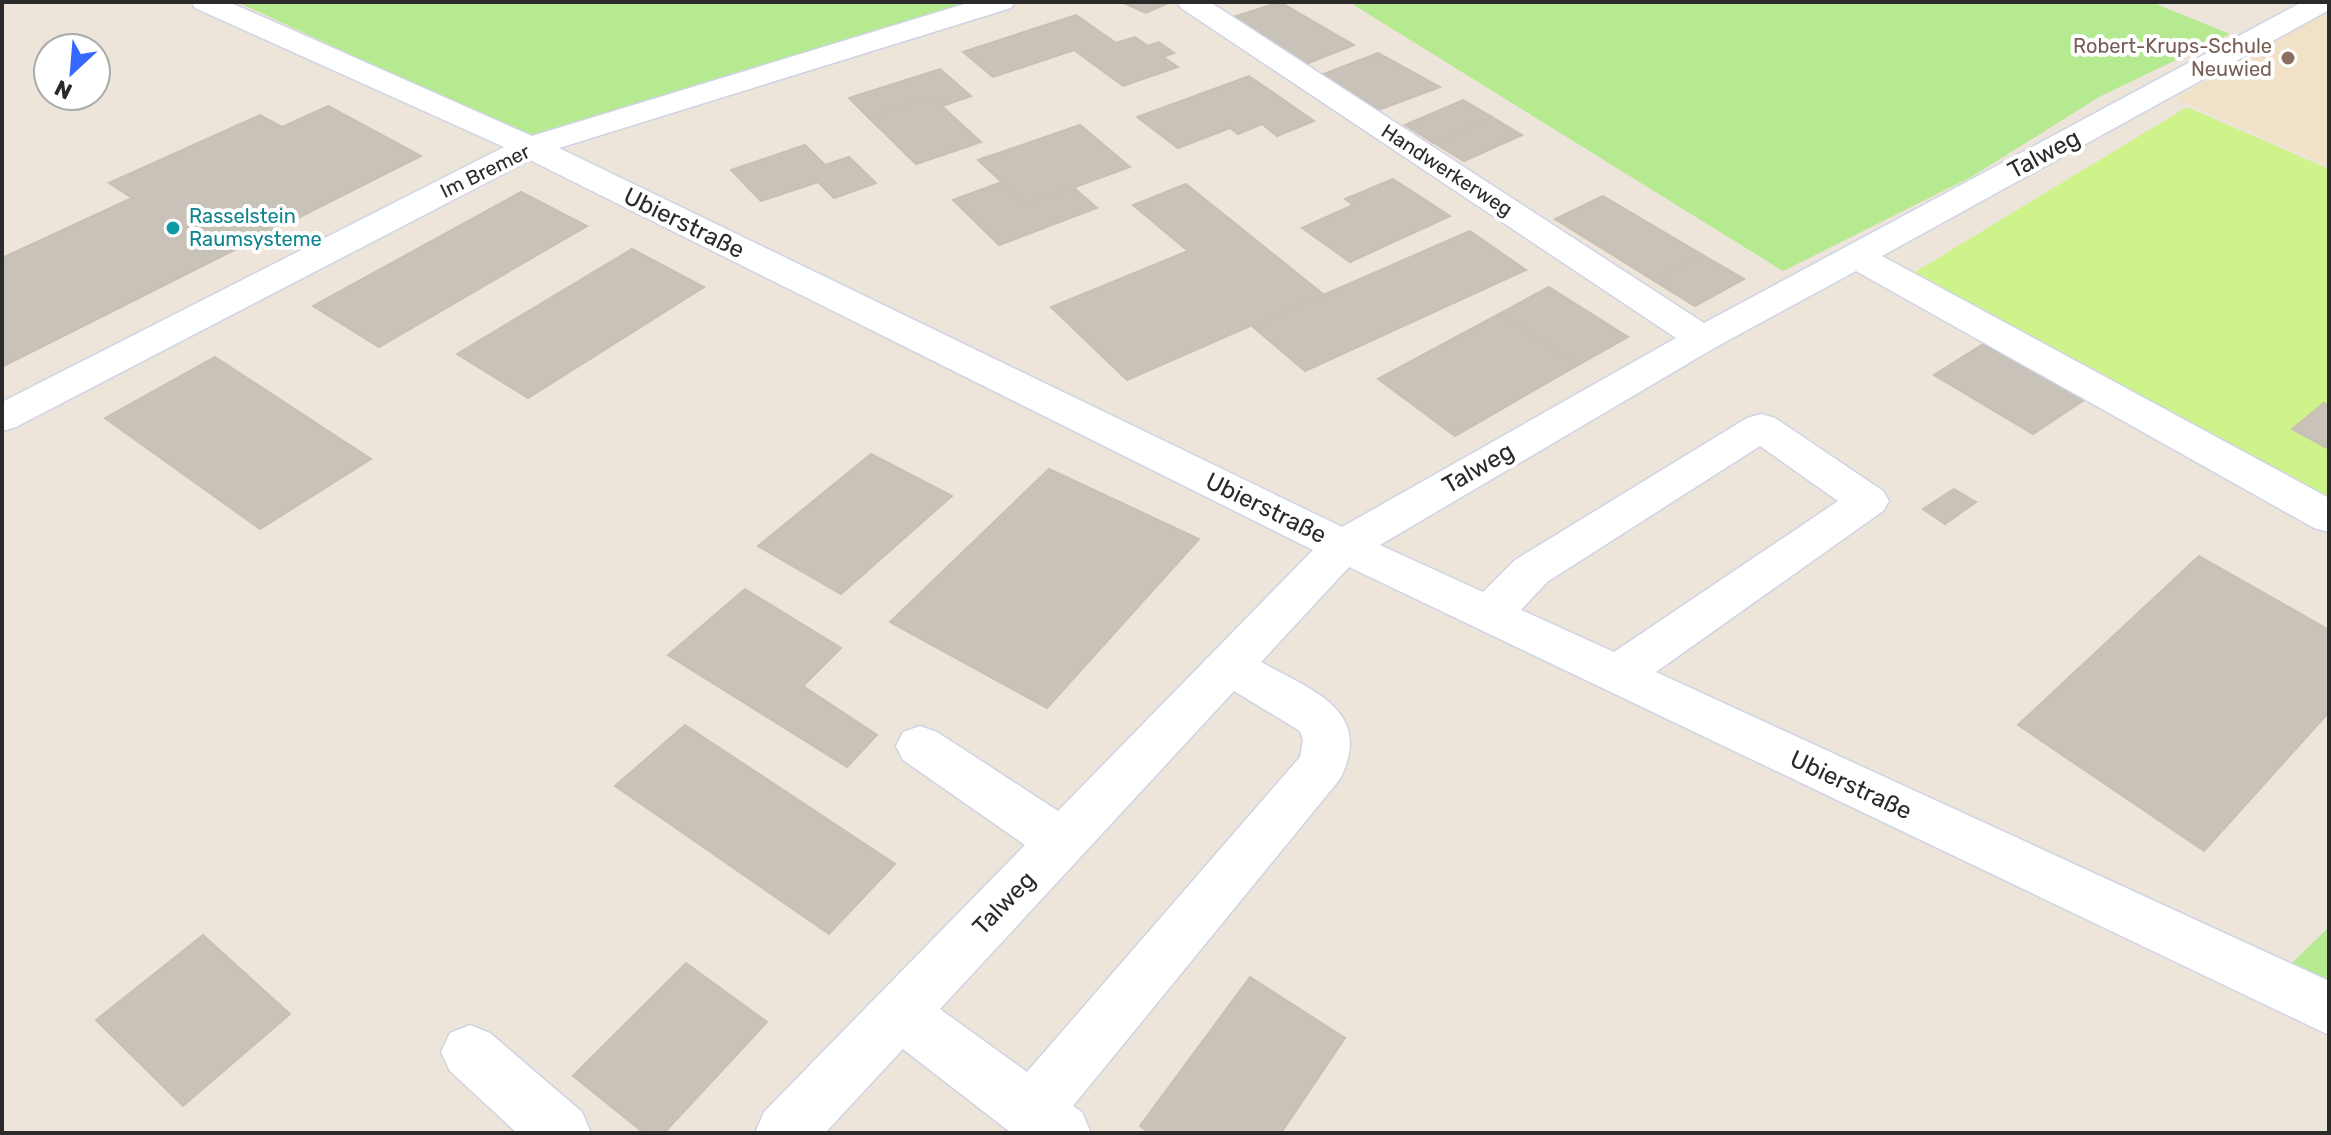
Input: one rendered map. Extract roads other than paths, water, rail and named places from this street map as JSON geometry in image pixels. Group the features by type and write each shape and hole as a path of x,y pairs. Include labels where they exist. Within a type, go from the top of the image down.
{"street":[{"name":"Ubierstraße","path":"205,2 530,147 1343,546 2329,1009"},
{"name":"Im Bremer","path":"2,418 530,147 1001,2"},
{"name":"Handwerkerweg","path":"1191,2 1703,339"},
{"name":"Talweg","path":"785,1133 1343,546 1703,339 2323,2"},
{"path":"1856,256 2329,517"},
{"path":"1489,615 1531,571 1761,427 1868,501 1616,675"},
{"path":"899,1013 1046,1122 1323,765 1328,744 1327,728 1317,717 1230,666"},
{"path":"920,746 1062,842"},
{"path":"470,1052 561,1133"}],"place":[{"name":"Robert-Krups-Schule Neuwied","path":"2288,58"},
{"name":"Rasselstein Raumsysteme","path":"173,228"}]}
